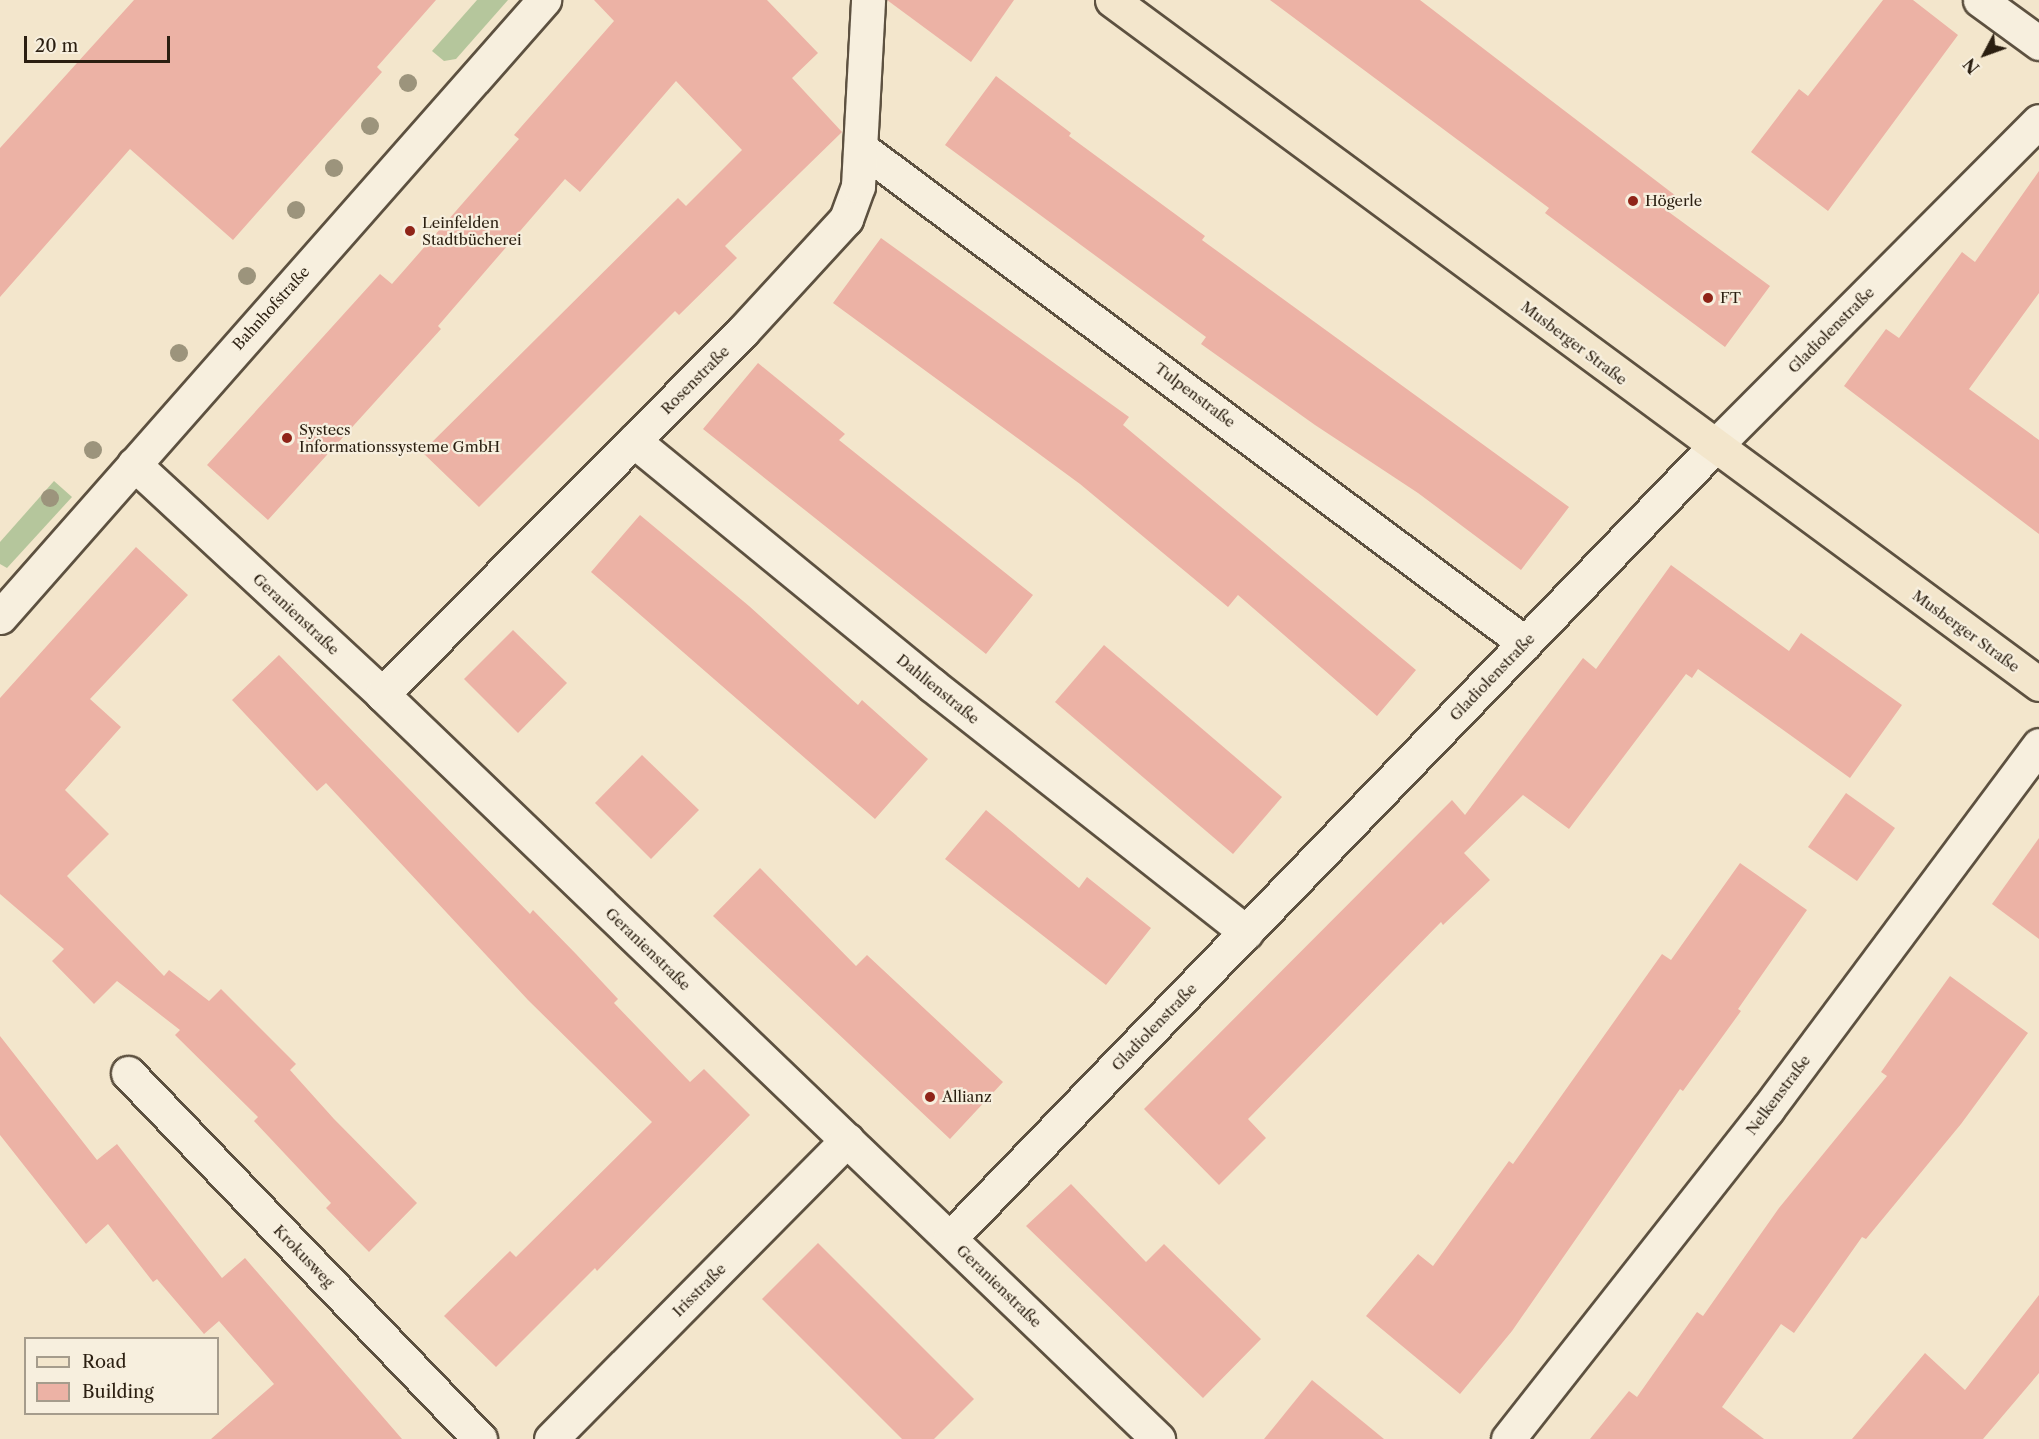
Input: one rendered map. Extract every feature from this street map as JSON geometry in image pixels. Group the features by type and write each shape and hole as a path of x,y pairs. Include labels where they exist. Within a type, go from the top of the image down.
{"main road":[{"name":"Musberger Straße","path":"1112,0 1714,447 2039,684"}],"street":[{"name":"Bahnhofstraße","path":"0,617 544,0"},
{"name":"Rosenstraße","path":"382,694 634,441 834,235 853,203 862,149 868,0"},
{"path":"1980,0 2039,43"},
{"name":"Gladiolenstraße","path":"950,1238 1714,447 2039,121"},
{"name":"Tulpenstraße","path":"862,149 1525,643"},
{"name":"Dahlienstraße","path":"634,441 932,685 1246,932"},
{"name":"Geranienstraße","path":"134,464 382,694 1158,1439"},
{"name":"Nelkenstraße","path":"1508,1439 1767,1110 2039,745"},
{"name":"Krokusweg","path":"128,1073 480,1439"},
{"name":"Irisstraße","path":"551,1439 847,1140"}],"green space":[{"path":"477,0 508,0 456,59 444,61 432,51"},
{"path":"54,481 72,497 7,568 0,564 0,542"}],"building":[{"path":"134,0 436,0 377,67 382,72 233,240 130,149 0,297 0,148"},
{"path":"594,0 767,0 818,53 792,78 842,132 725,246 737,258 679,315 675,311 479,507 422,452 678,198 686,206 742,150 676,81 580,192 565,179 438,326 441,329 268,520 207,465 380,274 392,284 519,139 514,135 614,21"},
{"path":"887,0 1014,0 971,62"},
{"path":"1270,0 1420,0 1676,196 1666,210 1770,286 1725,347 1545,213 1549,208"},
{"path":"1883,0 1913,0 1958,35 1828,211 1751,152 1799,89 1808,96"},
{"path":"996,76 1071,133 1069,136 1205,236 1202,240 1569,507 1521,570 1418,493 1315,425 1201,344 1206,337 945,145"},
{"path":"2039,171 2039,293 1969,389 2039,440 2039,534 1844,386 1886,329 1899,338 1962,252 1975,262"},
{"path":"881,238 1129,417 1123,425 1416,670 1377,716 1238,595 1228,607 1080,484 833,303"},
{"path":"758,363 845,434 839,440 1033,595 986,654 703,429"},
{"path":"640,515 749,606 858,705 862,700 928,759 875,819 591,572"},
{"path":"136,547 188,595 90,699 121,727 65,790 109,834 67,876 164,976 169,970 209,1001 221,989 296,1064 290,1070 334,1119 417,1203 369,1252 326,1208 331,1203 254,1121 258,1117 175,1035 180,1030 117,981 94,1004 52,961 64,949 0,894 0,698"},
{"path":"1671,565 1789,651 1801,633 1902,705 1850,778 1698,669 1692,678 1686,674 1569,829 1523,795 1464,853 1490,880 1443,925 1441,922 1248,1119 1266,1138 1219,1185 1144,1109 1452,800 1465,815 1583,658 1596,669"},
{"path":"513,630 567,683 518,733 464,679"},
{"path":"1104,645 1282,797 1233,854 1055,702"},
{"path":"279,655 530,914 533,910 576,954 618,999 614,1003 690,1082 704,1069 750,1115 597,1271 595,1268 496,1367 444,1316 510,1251 516,1257 652,1122 528,1000 326,783 317,791 232,700"},
{"path":"642,755 699,810 651,859 595,803"},
{"path":"1846,793 1895,828 1857,881 1808,847"},
{"path":"986,810 1079,888 1087,877 1151,928 1106,985 945,859"},
{"path":"2039,838 2039,939 1992,904"},
{"path":"1740,863 1807,910 1738,1009 1741,1011 1683,1091 1680,1089 1512,1331 1460,1394 1366,1316 1418,1254 1433,1266 1509,1161 1513,1164 1662,954 1671,960"},
{"path":"760,868 856,966 867,955 1003,1082 950,1139 713,916"},
{"path":"1950,976 2028,1033 1961,1124 1866,1239 1862,1237 1794,1333 1781,1324 1722,1407 1764,1439 1590,1439 1629,1391 1637,1397 1697,1312 1703,1316 1779,1208 1887,1076 1881,1072"},
{"path":"0,1036 97,1160 117,1144 222,1278 245,1258 402,1439 211,1439 274,1384 219,1321 204,1334 157,1279 153,1282 108,1224 86,1244 0,1135"},
{"path":"1071,1184 1146,1262 1164,1244 1261,1339 1203,1398 1026,1226"},
{"path":"818,1243 974,1399 934,1439 902,1439 762,1299"},
{"path":"2039,1295 2039,1373 1983,1439 1852,1439 1925,1353 1965,1390"},
{"path":"1312,1380 1384,1439 1264,1439"}],"place":[{"name":"Högerle","path":"1633,201"},
{"name":"Leinfelden Stadtbücherei","path":"410,231"},
{"name":"FT","path":"1708,298"},
{"name":"Systecs Informationssysteme GmbH","path":"287,438"},
{"name":"Allianz","path":"930,1097"}]}
